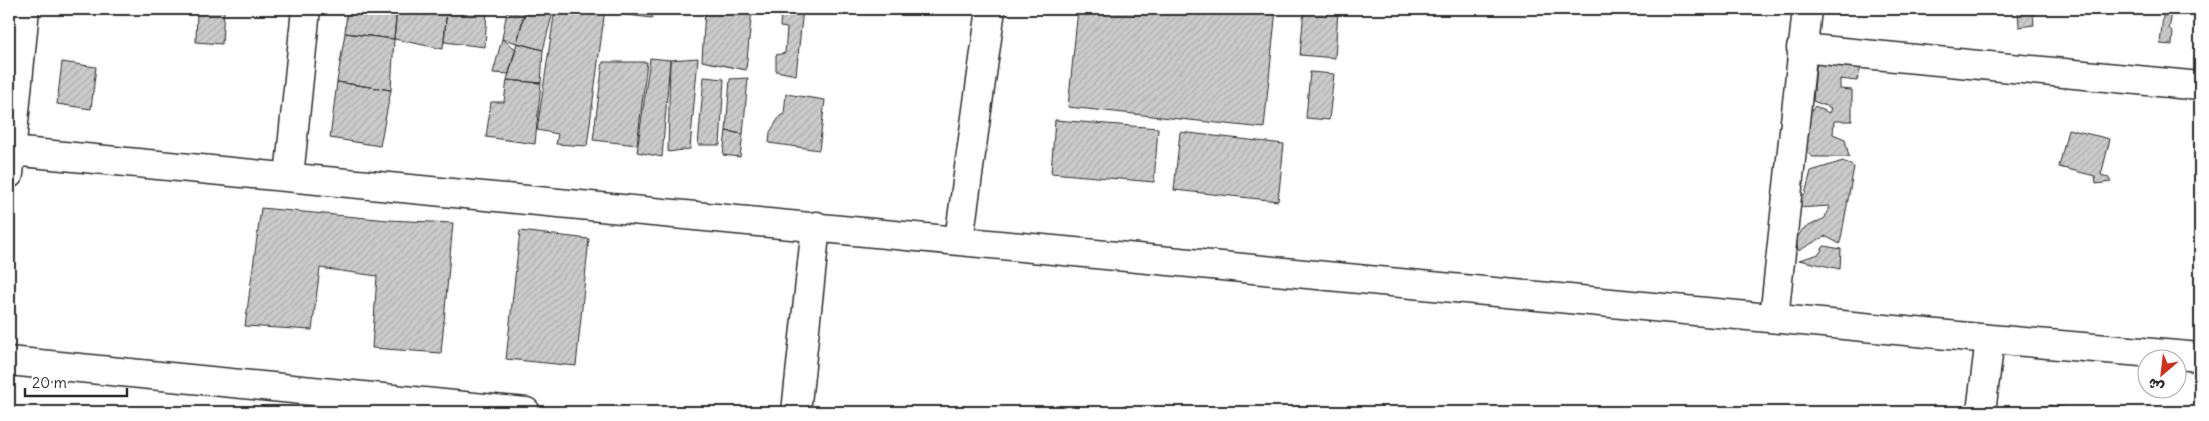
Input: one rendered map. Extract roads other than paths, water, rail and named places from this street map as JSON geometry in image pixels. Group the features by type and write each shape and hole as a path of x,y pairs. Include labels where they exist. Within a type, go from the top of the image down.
{"street":[{"path":"25,9 10,163 289,177 1990,339 2200,357"},
{"path":"289,177 306,9"},
{"path":"959,240 991,9"},
{"path":"1774,318 1801,48 1807,9"},
{"path":"1801,48 2200,86"},
{"path":"796,412 816,226"},
{"path":"1981,412 1990,339"},
{"path":"9,361 526,412"}]}
